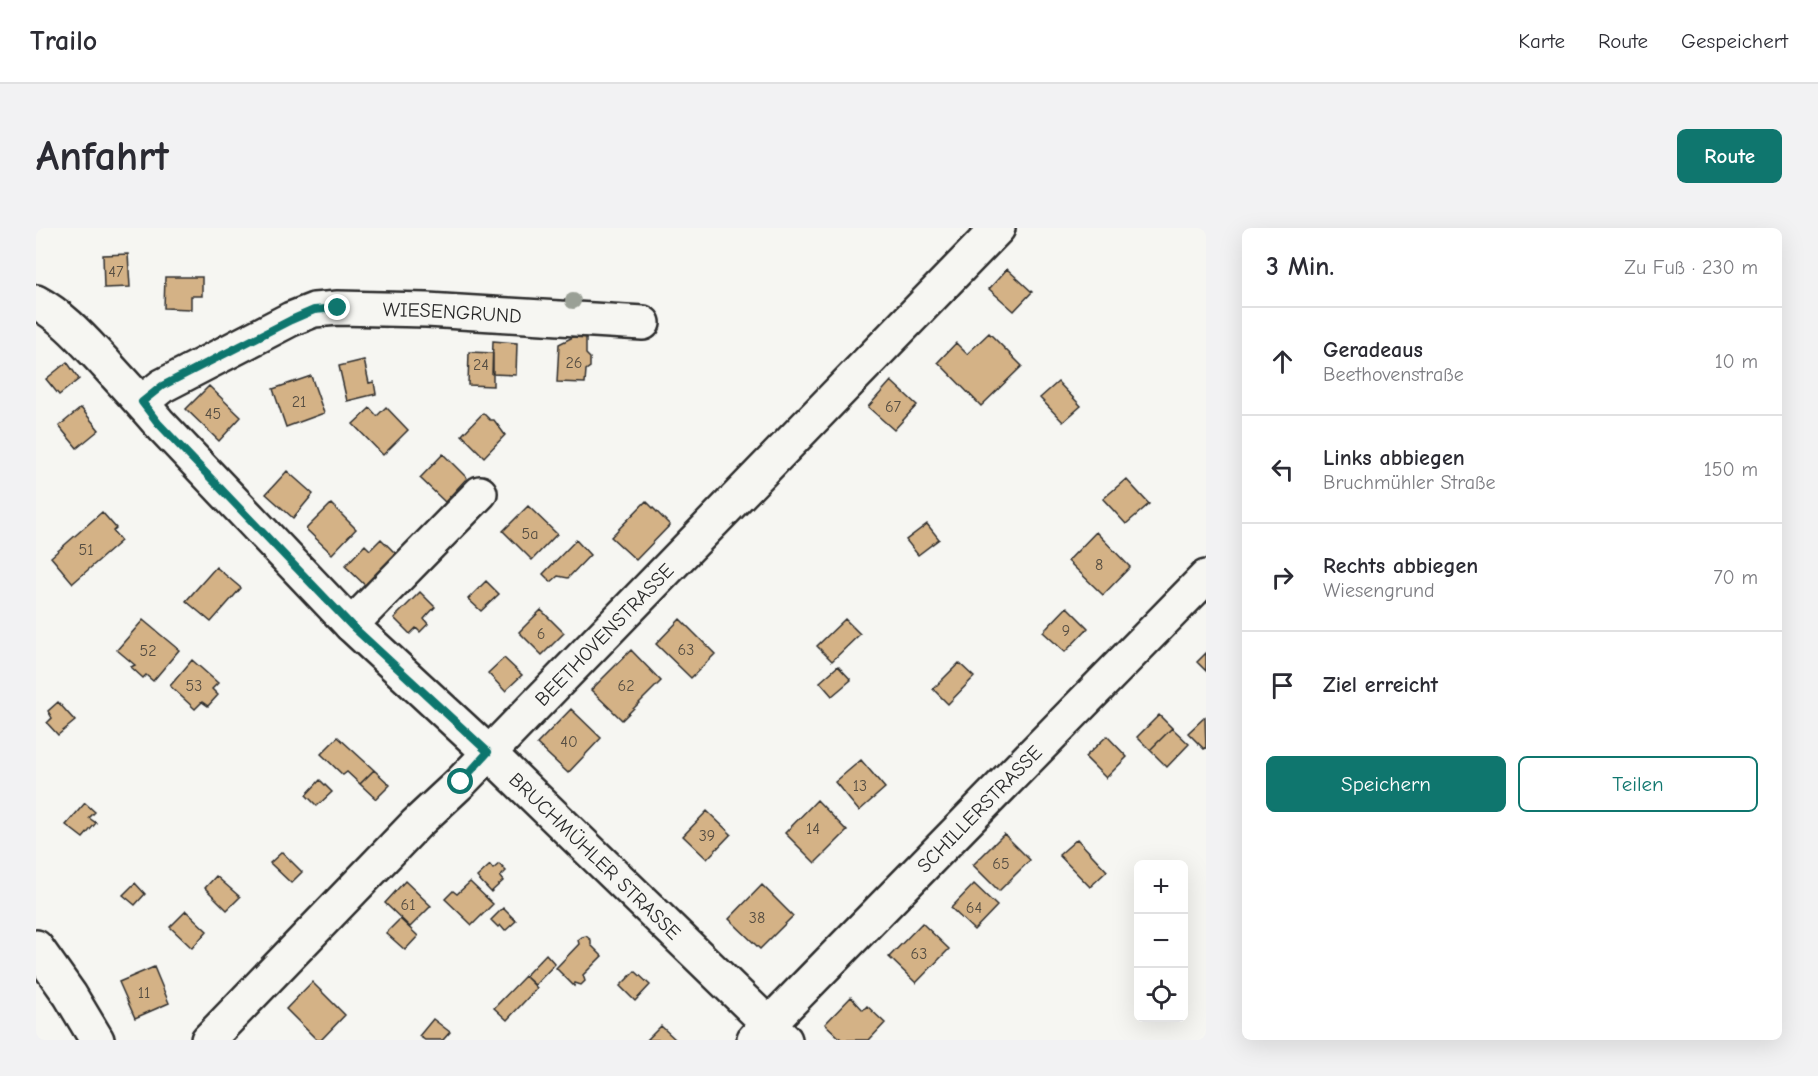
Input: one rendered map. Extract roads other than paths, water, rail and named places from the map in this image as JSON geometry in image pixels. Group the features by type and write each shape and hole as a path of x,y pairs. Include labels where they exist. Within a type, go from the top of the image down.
{"street":[{"name":"BEETHOVENSTRASSE","path":"208,1040 416,824 461,782 810,424 998,228"},
{"name":"BRUCHMÜHLER STRASSE","path":"36,302 50,309 79,335 142,402 158,423 351,625 488,752 768,1035"},
{"name":"WIESENGRUND","path":"142,402 162,386 314,310 338,308 427,310 643,323"},
{"path":"351,625 480,493"},
{"name":"SCHILLERSTRASSE","path":"768,1035 1206,577"},
{"path":"36,947 70,995 97,1040"}]}
